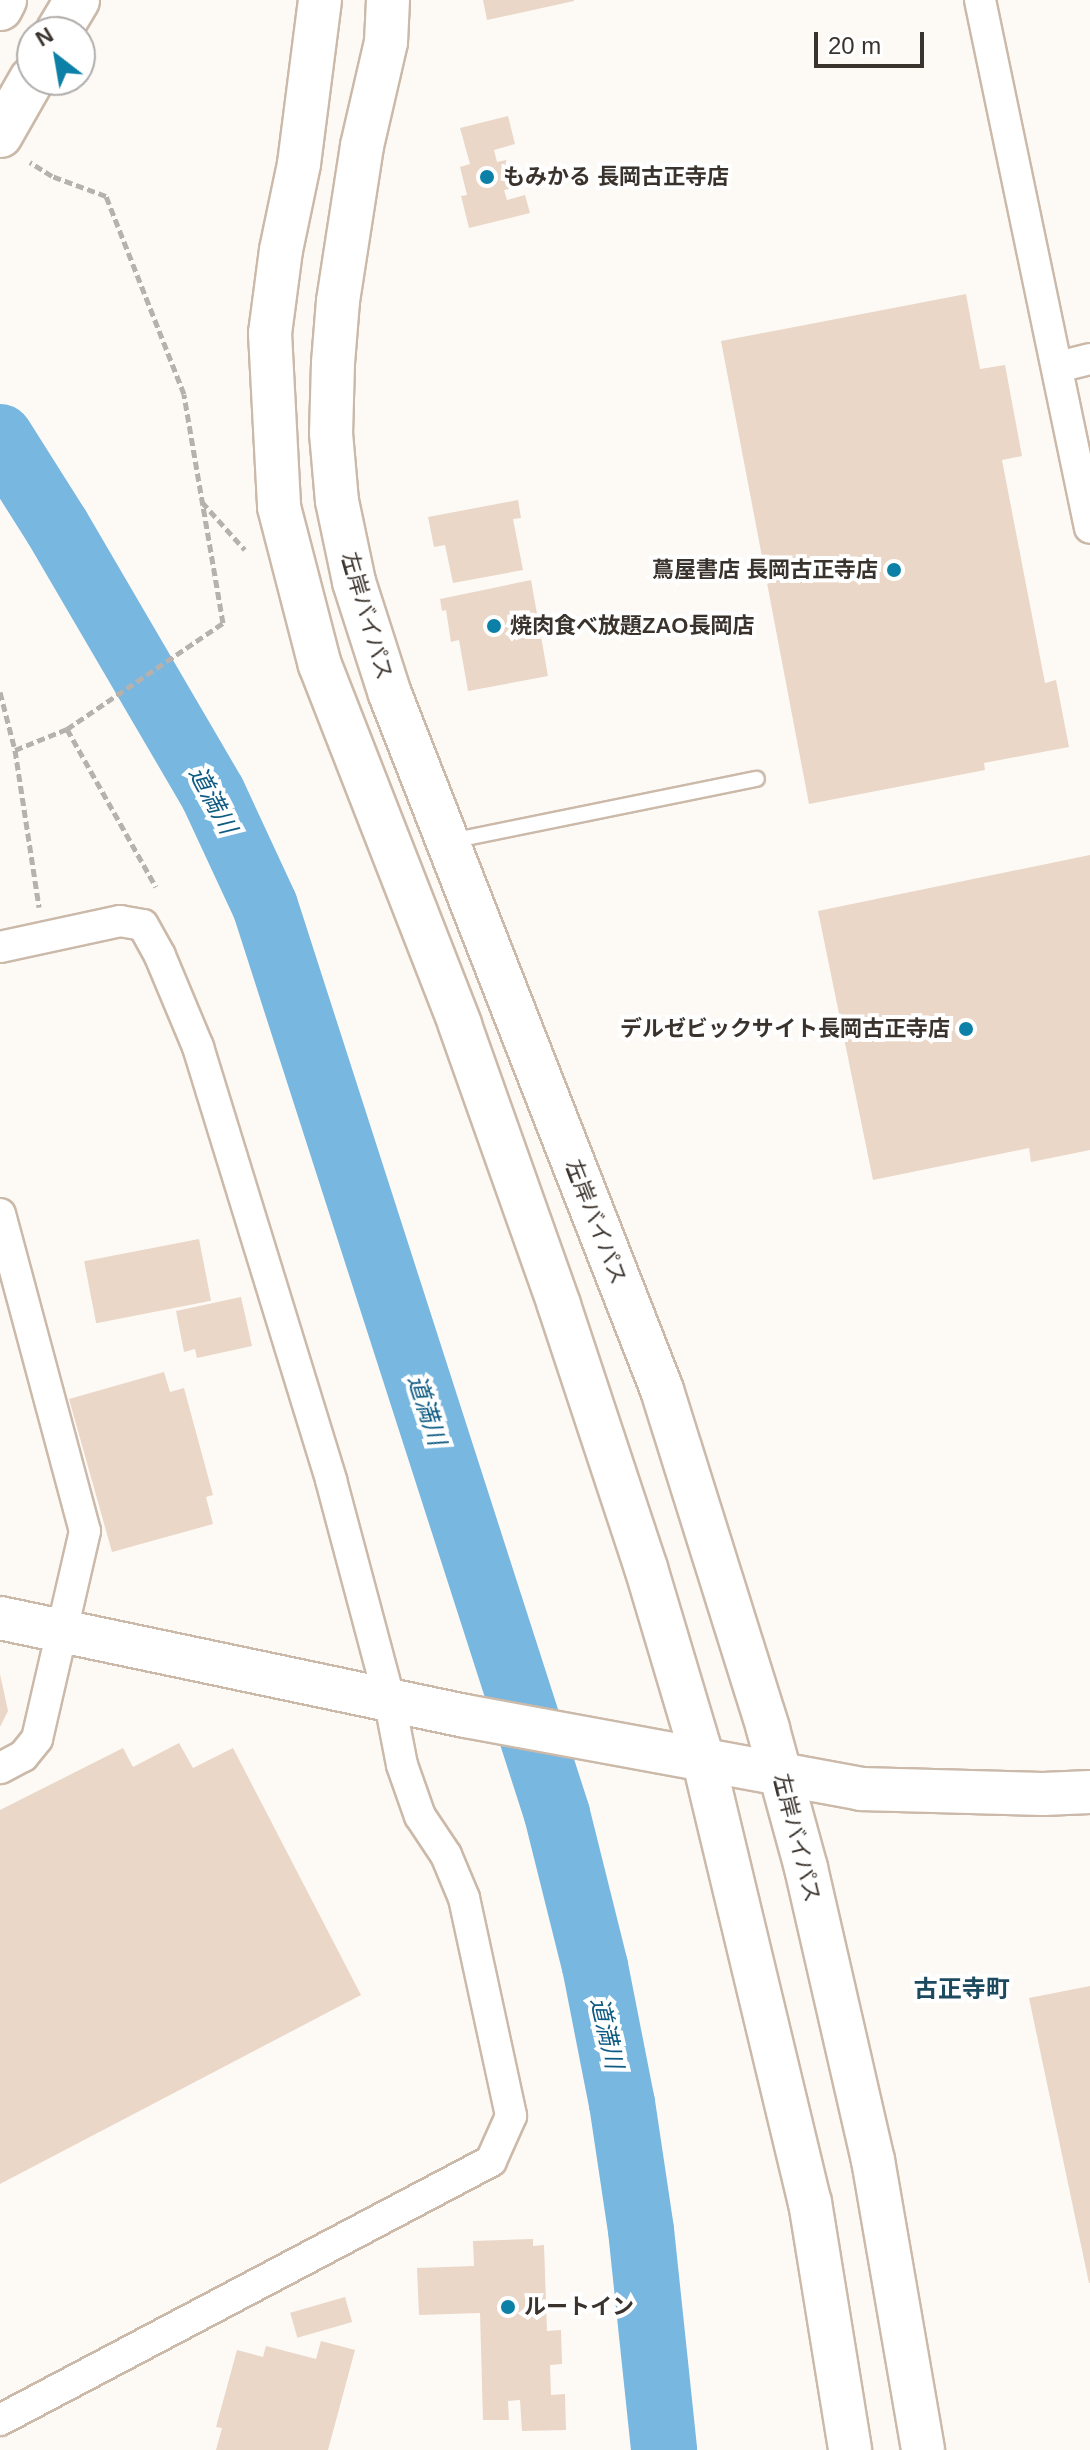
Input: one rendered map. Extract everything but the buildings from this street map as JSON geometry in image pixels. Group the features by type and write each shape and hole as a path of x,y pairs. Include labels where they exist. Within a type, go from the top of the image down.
{"highway":[{"path":"0,8 4,0"},
{"path":"9,143 26,96"}],"street":[{"path":"320,0 299,164 281,250 270,333 279,507 320,665 460,1025 605,1440 704,1762 810,2202 850,2450"},
{"name":"左岸バイパス","path":"388,0 386,42 362,146 338,301 331,433 337,501 354,582 390,694 662,1390 781,1775 806,1868 873,2160 923,2450"},
{"path":"980,0 1090,528"},
{"path":"1058,367 1090,359"},
{"path":"447,842 423,863 458,962 460,1025"},
{"path":"0,947 120,921 143,925 160,956 198,1047 331,1480 389,1698 402,1765 420,1816 446,1855 464,1898 511,2116 491,2161 0,2420"},
{"path":"0,1214 85,1531 37,1739 23,1756 0,1768"},
{"path":"0,1618 465,1716 861,1789 1043,1794 1090,1792"}],"lane":[{"path":"447,842 757,779"}],"path":[{"path":"9,143 52,176 106,196 184,394 223,623 67,729 15,750"},
{"path":"202,501 245,550"},
{"path":"0,692 15,750 39,907 54,933"},
{"path":"67,729 156,887"}],"waterway":[{"name":"道満川","path":"0,437 57,527 213,794 265,906 557,1814 595,1966 622,2103 641,2230 664,2450"}],"place":[{"name":"もみかる 長岡古正寺店","path":"487,177"},
{"name":"蔦屋書店 長岡古正寺店","path":"894,570"},
{"name":"焼肉食べ放題ZAO長岡店","path":"494,626"},
{"name":"デルゼビックサイト長岡古正寺店","path":"966,1029"},
{"name":"ルートイン","path":"508,2307"}],"district":[{"name":"古正寺町","path":"962,1989"}]}
